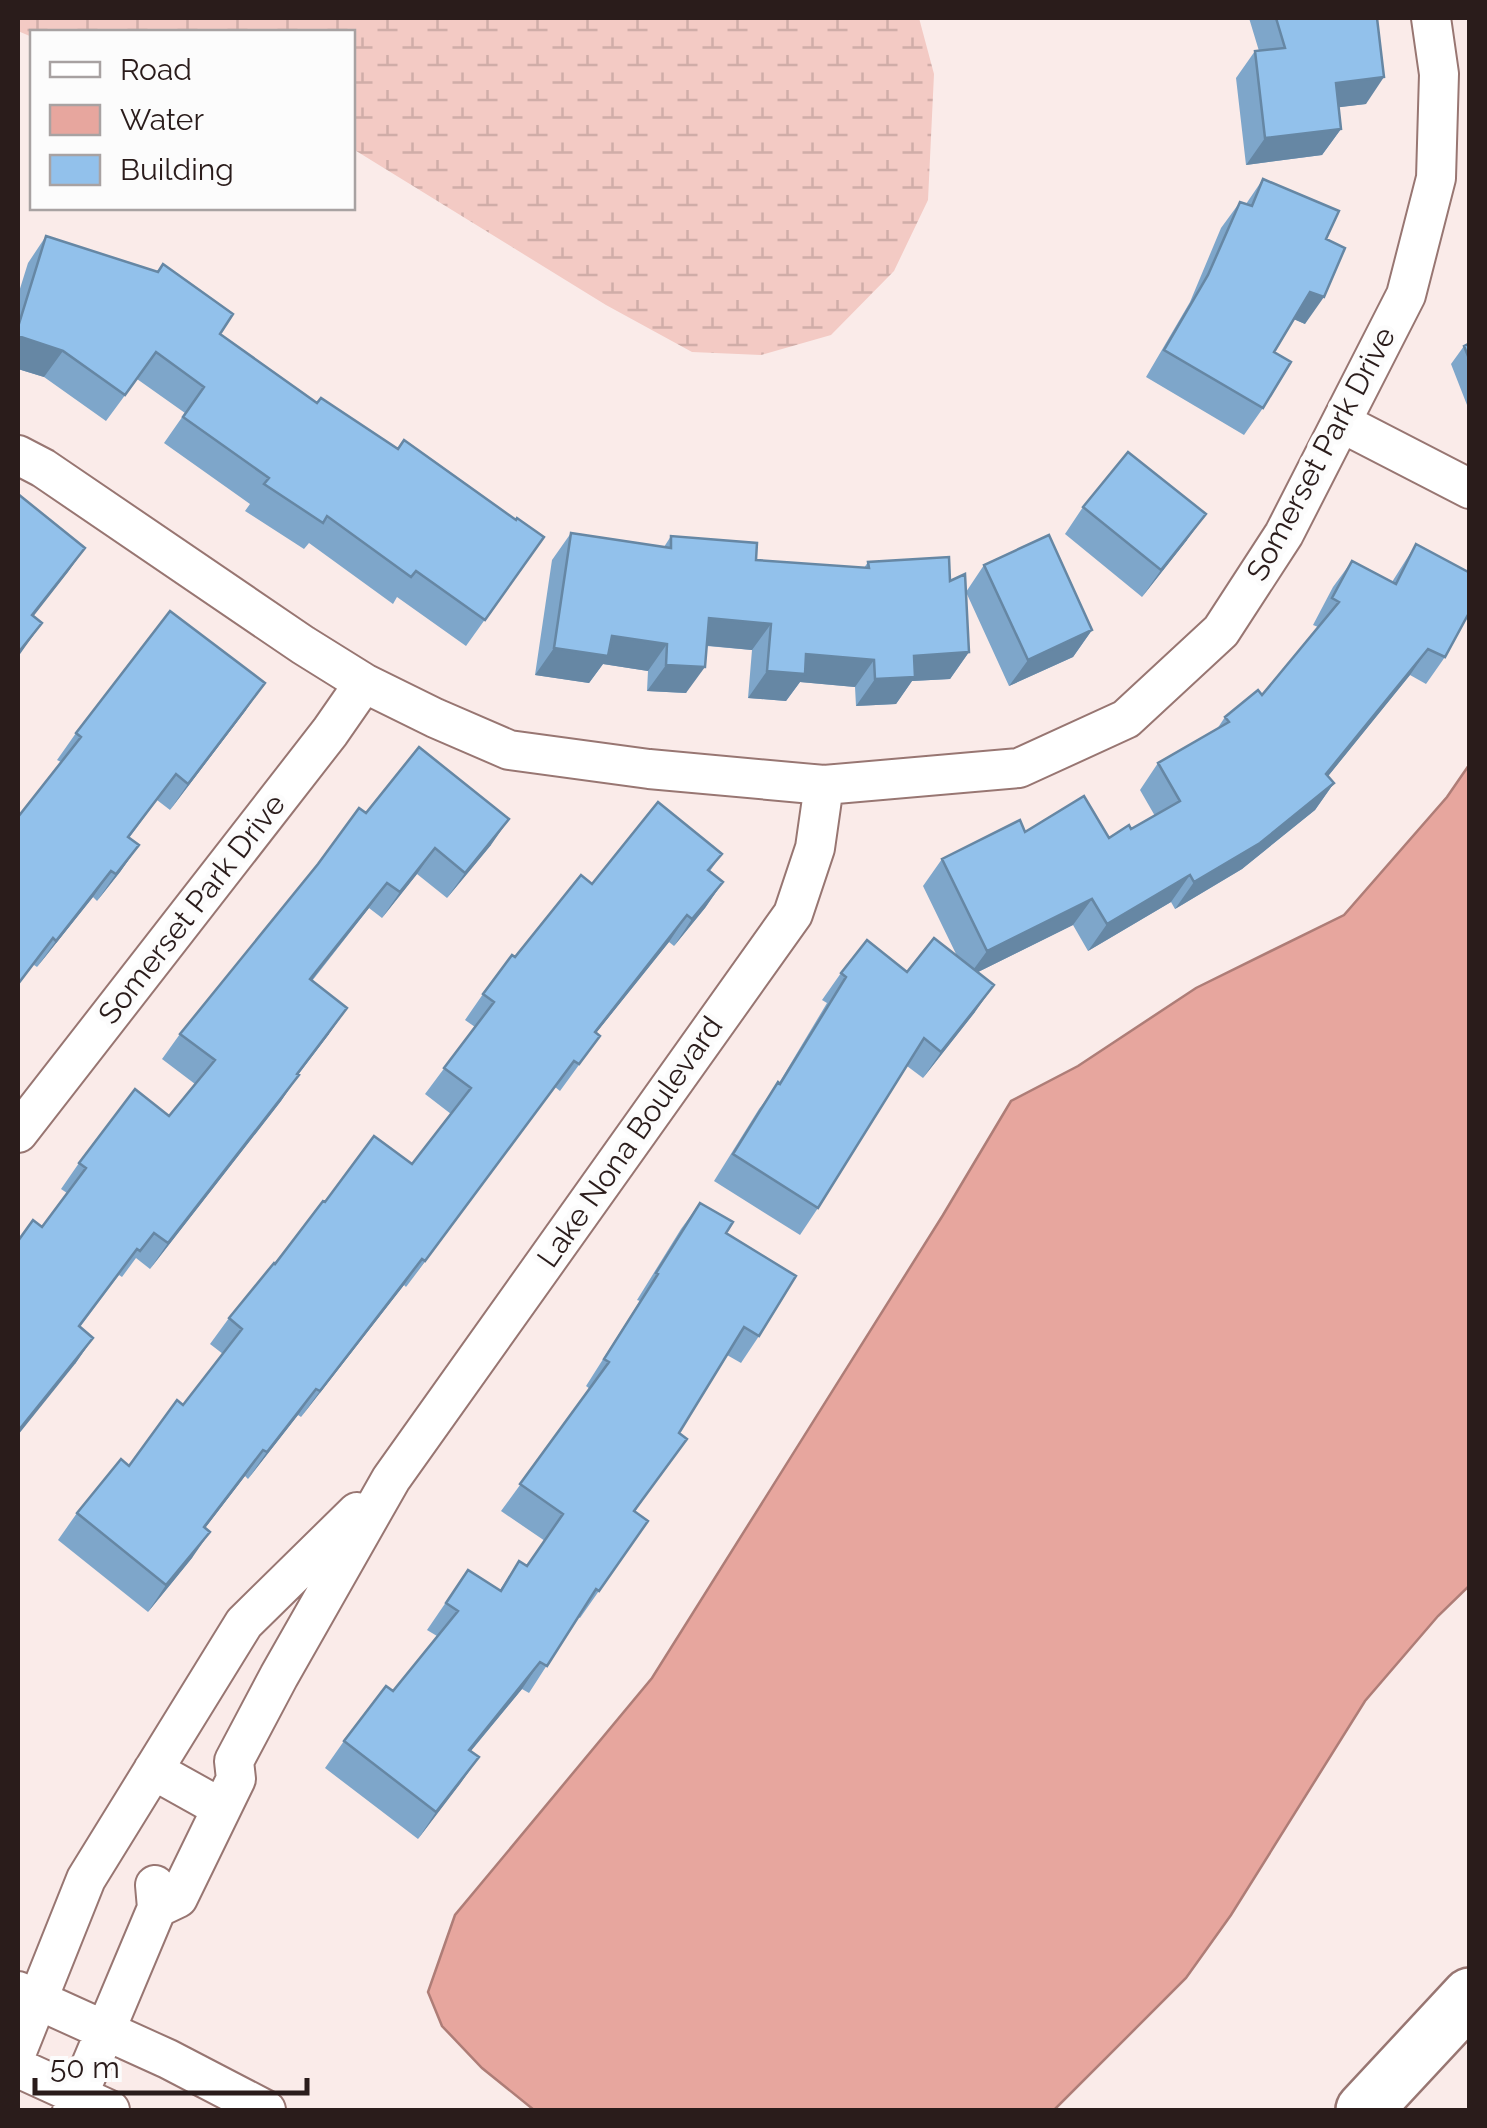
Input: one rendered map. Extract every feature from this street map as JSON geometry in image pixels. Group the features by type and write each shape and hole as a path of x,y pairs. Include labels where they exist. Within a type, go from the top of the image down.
{"highway":[{"path":"1364,2110 1470,1996"}],"street":[{"name":"Somerset Park Drive","path":"18,455 364,683 508,750 824,786 1020,768 1126,720 1221,632 1284,534 1406,295 1436,178 1439,74 1431,18"},
{"path":"1342,423 1470,490"},
{"name":"Somerset Park Drive","path":"18,1133 364,683"},
{"name":"Lake Nona Boulevard","path":"87,2106 107,2030 157,1908 178,1898 210,1803 236,1779 234,1761 279,1676 391,1479 793,914 816,848 824,786"},
{"name":"Lake Nona Boulevard","path":"18,2049 28,1996 86,1879 244,1623 391,1479"},
{"path":"153,1770 210,1803"},
{"path":"28,1996 168,2059 266,2110"},
{"path":"18,2068 87,2106"}],"green space":[{"path":"18,18 919,18 934,74 928,200 894,271 831,335 761,355 692,352 606,305 355,150 355,30 30,30 30,36 18,31"}],"water":[{"path":"1469,765 1469,1586 1365,1701 1231,1915 1186,1978 1054,2110 534,2110 482,2068 442,2026 428,1992 455,1915 652,1678 1011,1101 1078,1066 1196,988 1344,915 1447,797"}],"building":[{"path":"1276,18 1377,18 1384,77 1336,83 1341,129 1265,138 1255,51 1285,48"},
{"path":"1263,179 1339,211 1326,239 1345,248 1324,297 1310,292 1274,352 1291,362 1263,408 1164,350 1208,275 1240,202 1252,206"},
{"path":"46,236 158,272 163,264 233,314 220,334 317,403 321,398 398,449 404,440 544,537 485,620 416,571 411,577 327,516 323,523 264,484 269,478 183,417 204,387 156,352 125,395 63,351 18,336"},
{"path":"1128,452 1206,514 1161,570 1083,507"},
{"path":"18,494 85,548 32,615 42,623 18,653"},
{"path":"571,533 671,548 671,536 757,543 756,560 869,568 868,562 949,557 950,581 965,574 969,652 914,656 915,677 875,679 874,660 806,654 805,674 767,671 771,624 709,618 705,667 666,665 667,644 612,636 608,656 554,648"},
{"path":"1049,535 1092,630 1028,660 984,565"},
{"path":"1416,544 1470,573 1470,611 1445,657 1428,649 1326,774 1334,783 1260,843 1194,882 1190,875 1107,924 1092,899 987,951 942,859 1020,820 1025,832 1084,796 1109,838 1180,801 1158,763 1229,722 1225,717 1258,690 1262,695 1339,602 1332,598 1352,561 1396,584"},
{"path":"170,611 265,683 188,784 176,774 128,837 139,845 116,874 111,871 18,984 18,817 81,737 76,733"},
{"path":"419,747 509,819 465,873 435,848 400,892 387,883 310,979 347,1008 168,1243 154,1233 140,1251 137,1249 79,1326 93,1338 18,1431 18,1241 33,1220 42,1227 86,1168 79,1163 135,1089 169,1116 215,1060 180,1034 359,808 366,813"},
{"path":"658,802 722,854 708,870 723,882 692,919 687,915 595,1032 600,1036 579,1064 574,1061 425,1261 422,1259 320,1391 316,1389 267,1452 263,1450 204,1527 210,1532 166,1585 77,1513 121,1459 129,1466 177,1400 183,1405 242,1329 229,1318 374,1136 412,1164 471,1088 444,1068 494,1002 483,994 581,875 592,884"},
{"path":"934,938 994,985 941,1052 924,1038 818,1208 733,1154 846,977 841,973 867,940 907,972"},
{"path":"700,1203 733,1222 726,1233 796,1276 759,1336 744,1327 679,1433 687,1439 634,1511 648,1521 599,1591 596,1589 547,1666 540,1662 469,1750 479,1757 436,1812 344,1741 386,1686 393,1691 458,1611 446,1603 468,1570 501,1591 519,1561 527,1566 563,1514 520,1484 609,1362 604,1359"}]}
